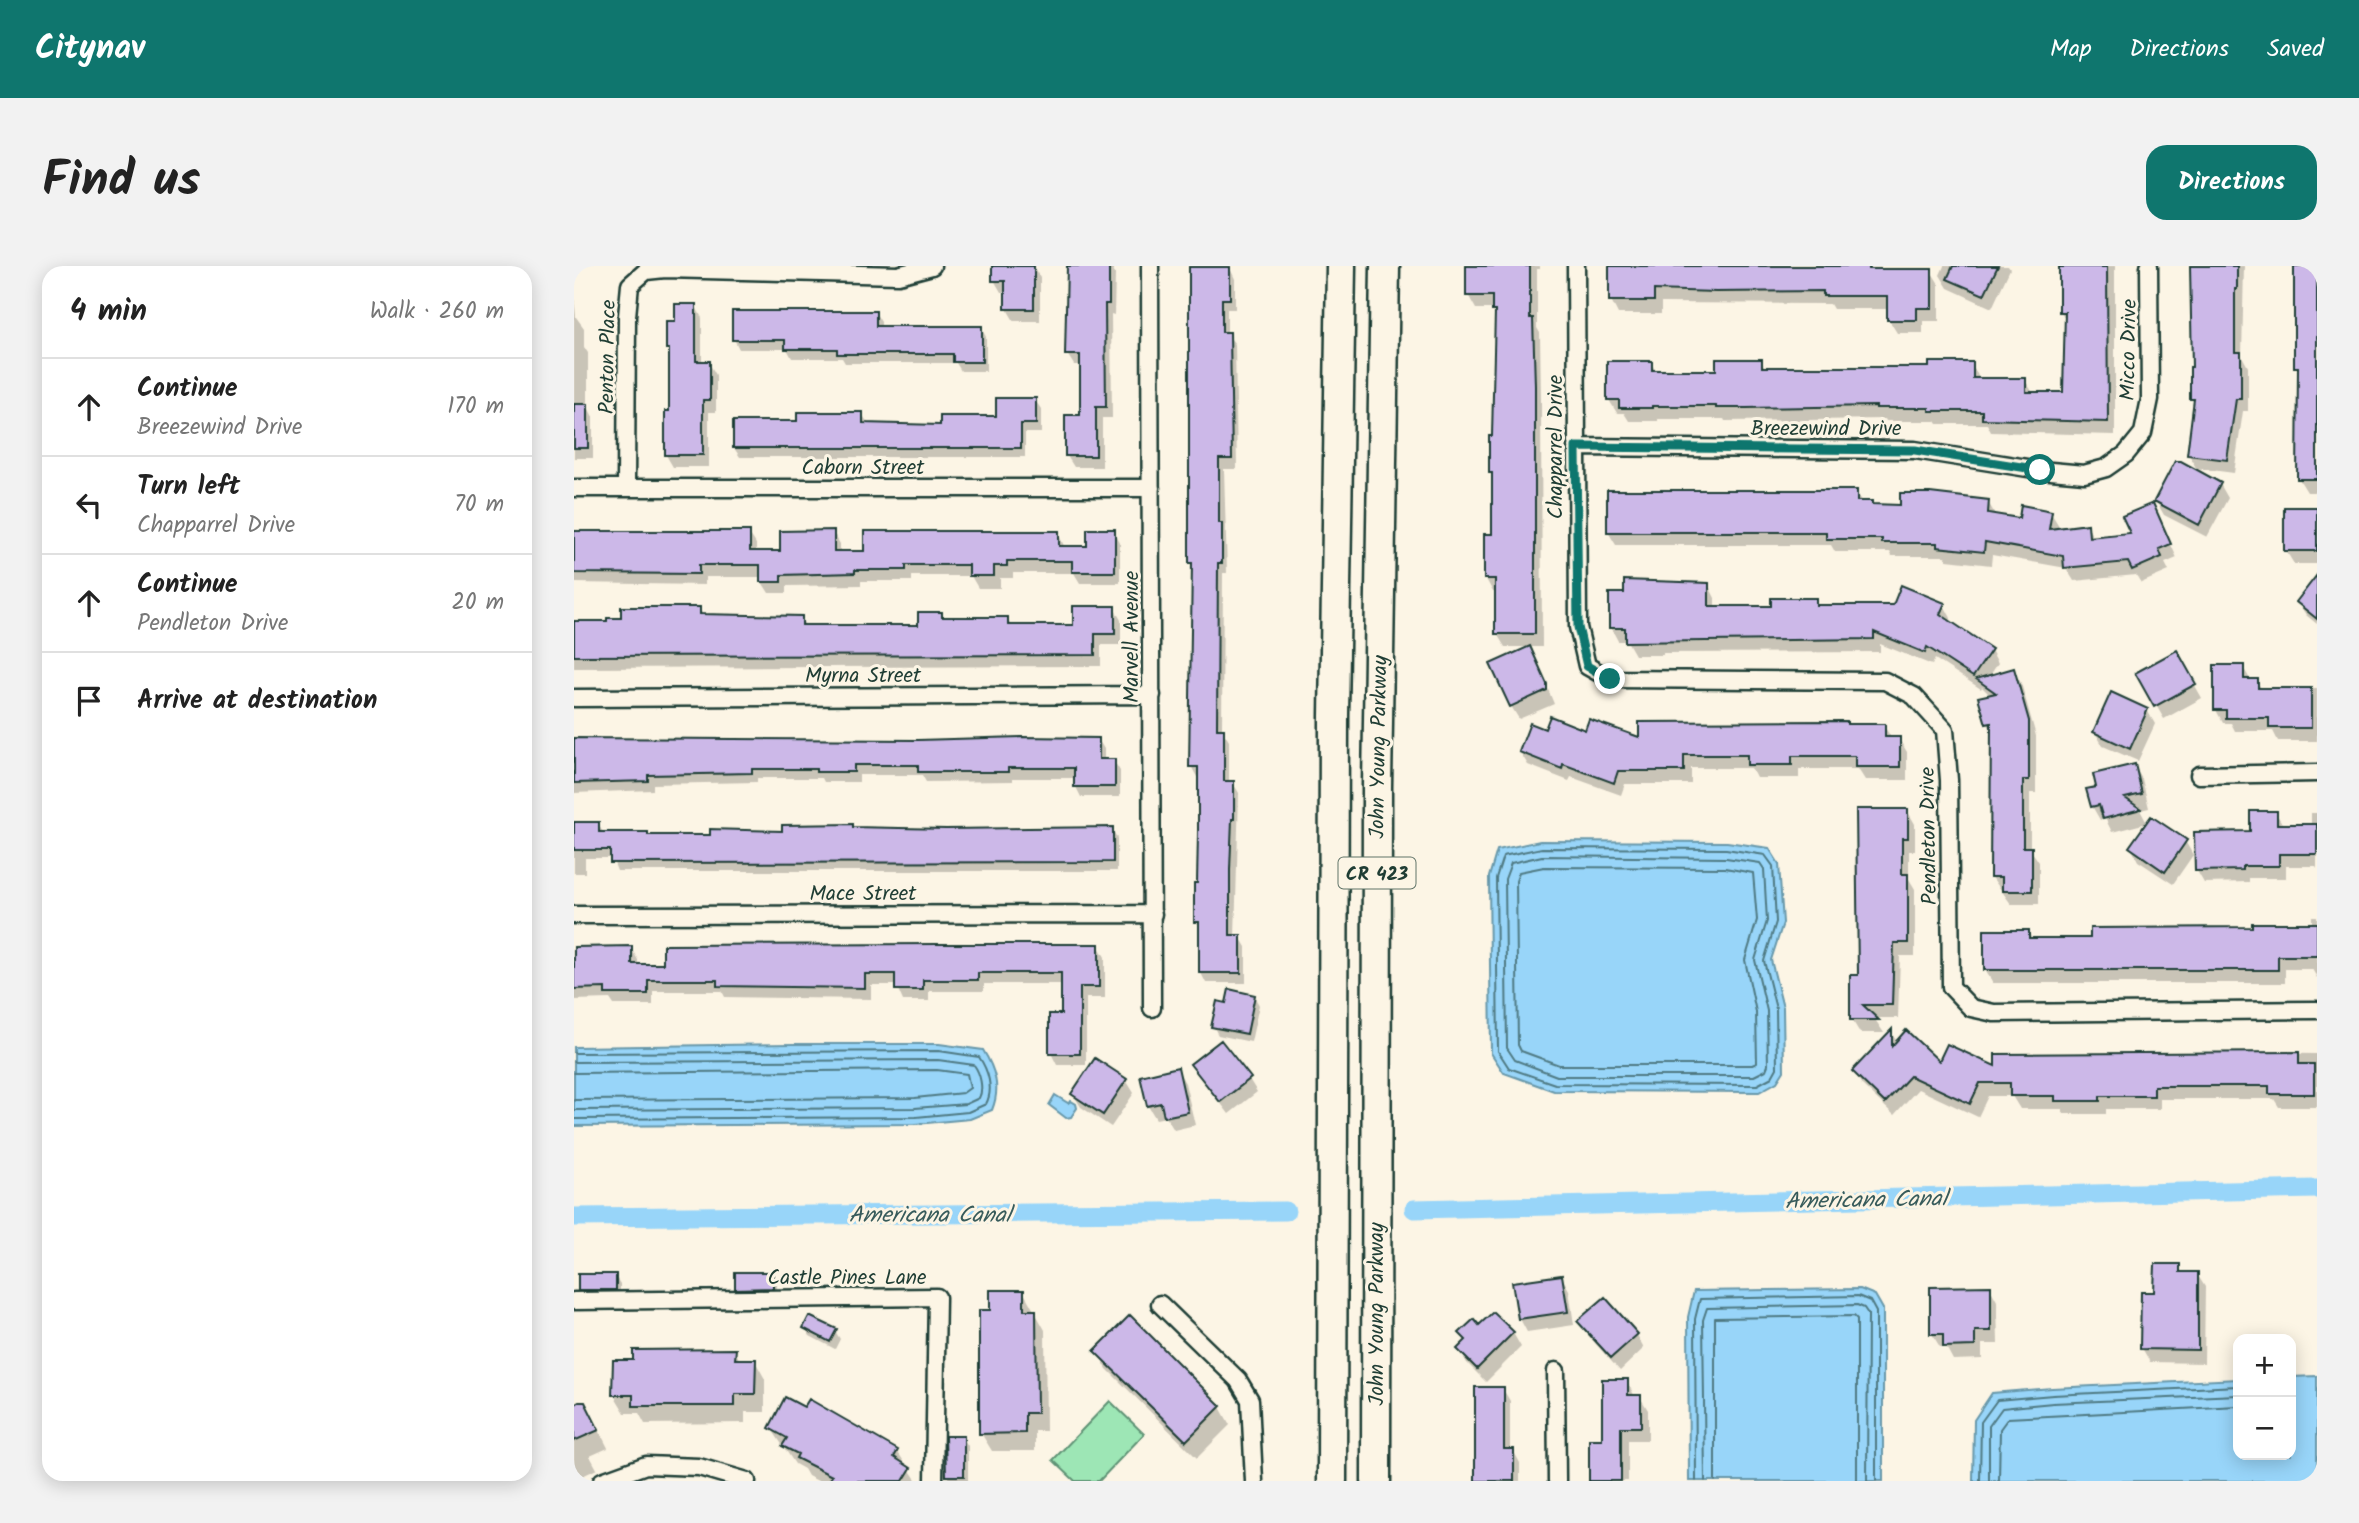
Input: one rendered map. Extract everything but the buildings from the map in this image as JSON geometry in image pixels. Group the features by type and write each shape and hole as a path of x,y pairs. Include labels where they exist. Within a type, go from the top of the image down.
{"highway":[{"name":"John Young Parkway","path":"1332,1481 1334,716 1341,266"},
{"name":"John Young Parkway","path":"1376,1481 1377,787 1385,266"},
{"path":"1334,716 1354,765 1365,779 1377,787"}],"street":[{"name":"Penton Place","path":"625,488 627,316 630,285 646,271 665,269 898,275 932,266"},
{"name":"Marvell Avenue","path":"1150,266 1152,1008"},
{"name":"Chapparrel Drive","path":"1576,266 1578,627"},
{"name":"Micco Drive","path":"2143,433 2150,399 2150,266"},
{"name":"Breezewind Drive","path":"1576,447 1915,450 2040,470 2084,474 2106,468 2126,454 2143,433"},
{"name":"Caborn Street","path":"574,488 1151,488"},
{"name":"Pendleton Drive","path":"1578,627 1587,666 1610,679 1885,681 1914,696 1945,730 1949,780 1951,987 1971,1008 1994,1013 2317,1010"},
{"name":"Myrna Street","path":"574,698 1152,695"},
{"path":"2199,775 2317,773"},
{"name":"Mace Street","path":"574,915 1153,914"},
{"name":"Castle Pines Lane","path":"574,1301 937,1297 934,1481"},
{"path":"1160,1304 1238,1380 1250,1400 1254,1481"},
{"path":"1556,1371 1557,1481"},
{"path":"602,1481 646,1465 699,1467 747,1481"}],"green space":[{"path":"1110,1401 1144,1434 1099,1481 1075,1481 1053,1460"}],"water":[{"path":"1540,841 1727,842 1769,848 1779,864 1783,923 1771,960 1783,1008 1784,1071 1777,1082 1759,1092 1554,1091 1504,1073 1491,1053 1489,877 1497,850"},
{"path":"939,1044 983,1050 995,1079 995,1102 992,1110 970,1119 916,1124 574,1126 574,1047"},
{"path":"1055,1095 1068,1103 1071,1101 1076,1104 1077,1108 1071,1117 1066,1118 1049,1105"},
{"path":"1860,1289 1875,1295 1883,1309 1883,1481 1689,1481 1688,1317 1694,1291"},
{"path":"2317,1376 2317,1481 1973,1481 1974,1420 1992,1393 2052,1388 2233,1379 2233,1460 2296,1460 2296,1377"}],"waterway":[{"name":"Americana Canal","path":"1414,1209 2317,1189"},
{"name":"Americana Canal","path":"574,1217 1286,1211"}],"route":[{"path":"1610,679 1587,666 1578,627 1576,447 1915,450 2040,470"}]}
